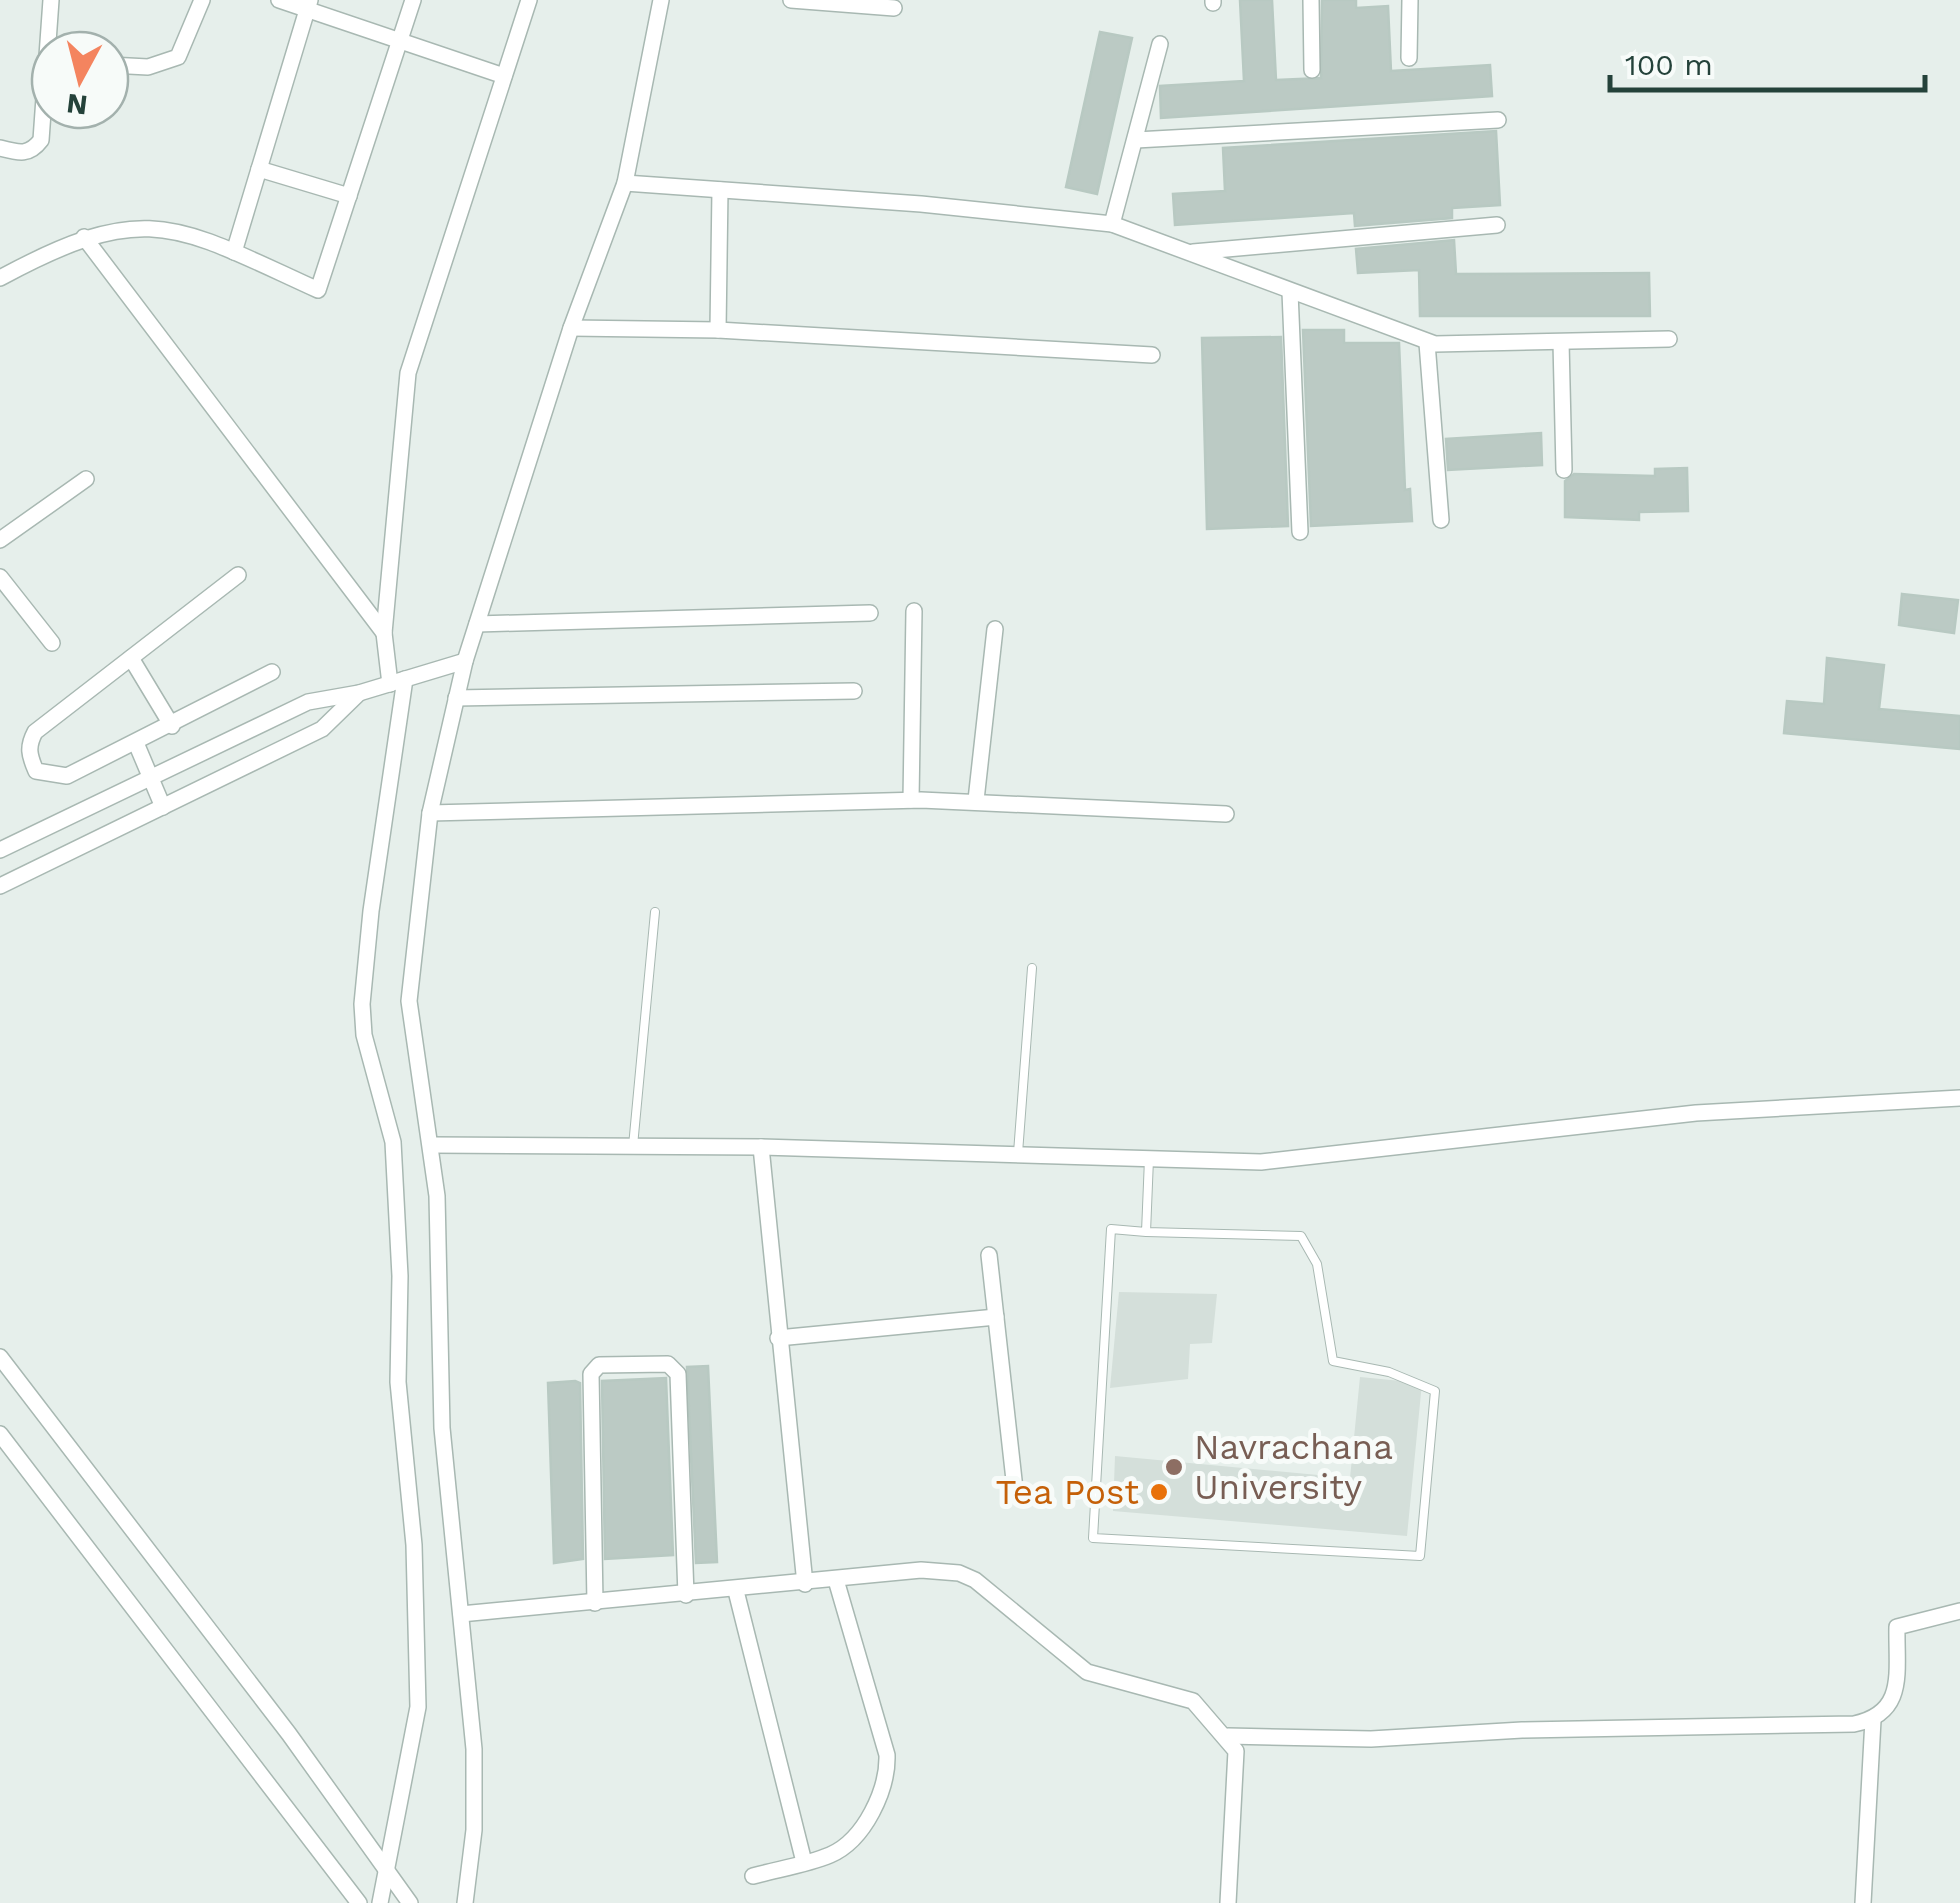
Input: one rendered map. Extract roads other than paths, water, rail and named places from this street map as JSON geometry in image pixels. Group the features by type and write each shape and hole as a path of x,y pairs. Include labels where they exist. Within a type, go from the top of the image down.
{"street":[{"path":"51,0 51,30"},
{"path":"130,66 148,67 178,57 202,0"},
{"path":"278,0 309,5 504,76"},
{"path":"0,278 84,237 120,228 159,228 193,234 318,290 413,0"},
{"path":"384,633 408,373 529,0"},
{"path":"464,1903 474,1830 474,1765 442,1428 432,1145 409,1001 430,813 465,661 571,328 625,184 662,0"},
{"path":"791,0 894,8"},
{"path":"1311,0 1312,70"},
{"path":"1410,0 1410,58"},
{"path":"234,252 309,5"},
{"path":"1112,224 1160,44"},
{"path":"1136,140 1498,120"},
{"path":"0,148 20,154 33,150 42,140 43,130"},
{"path":"259,169 348,196"},
{"path":"625,184 1112,224 1427,342 1669,338"},
{"path":"718,330 720,190"},
{"path":"1190,253 1497,225"},
{"path":"84,237 384,633 398,682 362,1004 364,1035 393,1142 400,1276 398,1382 414,1544 418,1707 380,1903"},
{"path":"1290,292 1300,532"},
{"path":"571,328 718,330 1152,355"},
{"path":"1427,342 1440,520"},
{"path":"1562,342 1564,470"},
{"path":"0,540 86,478"},
{"path":"238,575 35,732 29,744 30,757 36,771 67,776 272,672"},
{"path":"0,577 52,642"},
{"path":"911,800 914,612"},
{"path":"477,624 870,613"},
{"path":"976,800 995,629"},
{"path":"130,658 172,726"},
{"path":"0,850 308,702 359,693 465,661"},
{"path":"456,698 854,691"},
{"path":"0,886 322,729 359,693"},
{"path":"136,743 163,806"},
{"path":"430,813 976,800 1226,814"},
{"path":"432,1145 761,1147 1261,1162 1696,1113 1960,1098"},
{"path":"761,1147 805,1584"},
{"path":"989,1254 1015,1489"},
{"path":"778,1338 996,1317"},
{"path":"0,1357 289,1734 410,1903"},
{"path":"595,1602 591,1374 600,1364 668,1364 678,1374 686,1595"},
{"path":"0,1434 359,1903"},
{"path":"461,1614 736,1591 921,1570 959,1573 974,1580 1087,1672 1193,1701 1228,1736 1236,1751 1228,1903"},
{"path":"753,1876 833,1854 848,1843 872,1812 888,1774 887,1754 836,1580"},
{"path":"736,1591 804,1862"},
{"path":"1228,1736 1371,1739 1873,1720 1886,1711 1896,1685 1897,1628 1960,1611"},
{"path":"1863,1903 1873,1720"}],"lane":[{"path":"633,1146 655,912"},
{"path":"1018,1155 1032,968"},
{"path":"1146,1232 1148,1160"},
{"path":"1111,1229 1146,1232 1301,1236 1317,1264 1333,1361 1389,1372 1435,1391 1420,1556 1092,1538 1111,1229"}],"place":[{"name":"Navrachana University","path":"1174,1467"},
{"name":"Tea Post","path":"1159,1492"}]}
